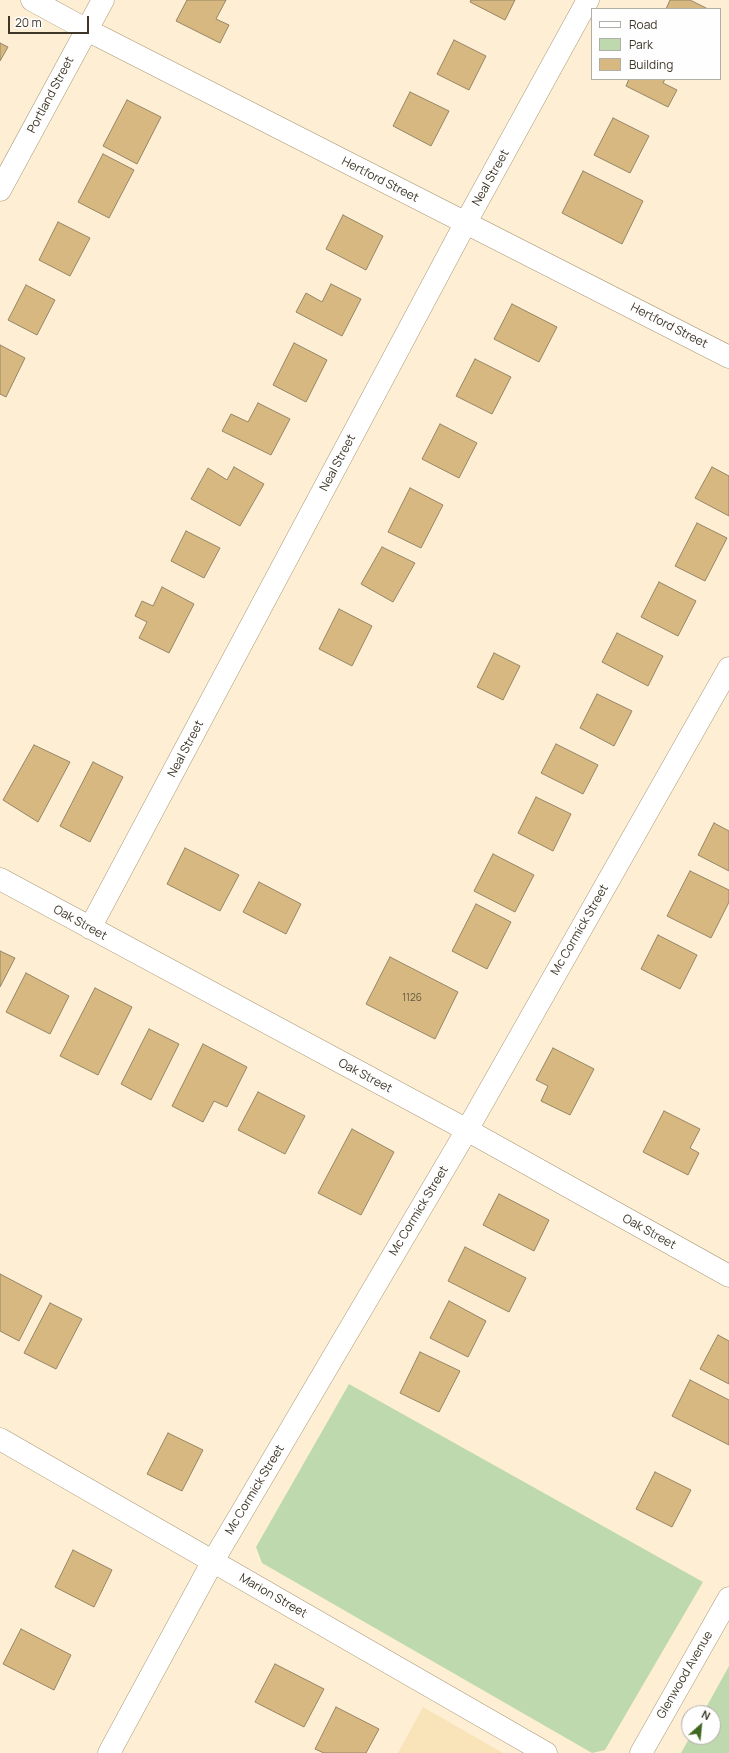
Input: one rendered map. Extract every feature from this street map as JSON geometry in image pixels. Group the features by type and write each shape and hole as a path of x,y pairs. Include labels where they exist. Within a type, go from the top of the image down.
{"street":[{"name":"Hertford Street","path":"32,0 86,30 729,357"},
{"name":"Portland Street","path":"0,190 103,0"},
{"name":"Neal Street","path":"90,928 466,224 588,0"},
{"name":"Mc Cormick Street","path":"108,1753 213,1561 466,1130 729,668"},
{"name":"Oak Street","path":"0,879 466,1130 729,1276"},
{"name":"Marion Street","path":"0,1439 546,1753"},
{"name":"Glenwood Avenue","path":"641,1753 729,1598"}],"shaded area":[{"path":"423,1707 503,1753 398,1753"}],"green space":[{"path":"349,1384 703,1582 605,1750 592,1753 262,1563 256,1547"},
{"path":"729,1666 729,1753 681,1753 686,1745 721,1745 721,1705 707,1705"}],"building":[{"path":"187,0 226,0 216,19 229,25 220,43 176,21"},
{"path":"471,0 515,0 505,20 470,2"},
{"path":"670,0 690,0 706,8 666,8"},
{"path":"454,40 486,56 469,90 437,74"},
{"path":"0,43 8,47 0,61"},
{"path":"629,80 664,80 663,83 677,90 668,107 626,86"},
{"path":"410,92 449,111 431,146 393,126"},
{"path":"127,100 161,117 137,164 103,146"},
{"path":"613,118 649,136 630,173 594,155"},
{"path":"103,154 134,170 109,218 78,202"},
{"path":"583,171 643,201 622,244 562,213"},
{"path":"343,215 383,236 366,270 326,249"},
{"path":"58,222 90,238 70,276 39,260"},
{"path":"331,284 361,299 342,336 296,312 306,293 322,302"},
{"path":"26,285 55,300 37,335 8,320"},
{"path":"512,304 557,327 539,362 494,339"},
{"path":"294,343 327,360 306,402 273,385"},
{"path":"0,345 25,358 6,397 0,394"},
{"path":"475,359 511,377 492,414 456,396"},
{"path":"258,403 290,419 271,455 222,431 231,414 248,422"},
{"path":"440,424 477,443 459,478 422,459"},
{"path":"234,467 264,484 240,526 191,499 208,468 227,480"},
{"path":"712,467 729,476 729,516 695,498"},
{"path":"410,488 443,505 421,548 388,532"},
{"path":"697,523 727,538 705,581 675,566"},
{"path":"186,531 220,548 204,578 171,561"},
{"path":"382,547 415,563 393,602 361,584"},
{"path":"659,582 696,601 678,636 641,617"},
{"path":"162,587 194,604 169,653 139,638 147,622 135,616 142,601 153,606"},
{"path":"339,609 372,626 352,666 319,649"},
{"path":"617,633 663,656 648,686 602,662"},
{"path":"494,653 520,666 503,700 477,687"},
{"path":"597,694 632,711 614,746 580,728"},
{"path":"556,744 598,765 583,794 541,773"},
{"path":"34,745 70,762 38,822 3,800"},
{"path":"93,762 123,777 90,842 60,826"},
{"path":"536,797 571,814 553,851 518,833"},
{"path":"714,823 729,831 729,871 698,855"},
{"path":"185,848 239,875 220,911 167,884"},
{"path":"493,854 534,875 515,912 474,891"},
{"path":"690,871 729,890 729,902 711,938 667,916"},
{"path":"259,882 301,904 286,934 243,912"},
{"path":"476,904 511,922 487,969 452,951"},
{"path":"658,935 697,955 680,989 641,969"},
{"path":"0,951 15,958 0,987"},
{"path":"390,957 458,992 435,1039 366,1004"},
{"path":"26,973 69,996 50,1034 6,1012"},
{"path":"95,988 132,1007 98,1075 60,1056"},
{"path":"149,1029 179,1044 151,1100 121,1084"},
{"path":"203,1044 247,1067 227,1107 214,1101 203,1122 172,1106"},
{"path":"553,1048 594,1069 570,1115 541,1101 548,1086 536,1080"},
{"path":"258,1092 305,1116 285,1154 238,1130"},
{"path":"664,1111 700,1129 690,1148 699,1153 688,1175 643,1152"},
{"path":"352,1129 394,1152 361,1215 318,1193"},
{"path":"499,1194 549,1220 534,1251 483,1225"},
{"path":"465,1247 526,1278 509,1312 448,1281"},
{"path":"0,1274 42,1296 19,1341 0,1331"},
{"path":"449,1301 486,1321 468,1357 430,1338"},
{"path":"50,1303 82,1319 56,1369 24,1353"},
{"path":"718,1335 729,1341 729,1384 700,1369"},
{"path":"420,1352 460,1371 439,1412 400,1393"},
{"path":"690,1380 729,1400 729,1445 672,1416"},
{"path":"168,1433 203,1450 182,1491 147,1474"},
{"path":"655,1472 691,1490 672,1527 636,1509"},
{"path":"73,1550 112,1570 94,1607 55,1587"},
{"path":"21,1629 71,1655 54,1690 3,1664"},
{"path":"275,1664 324,1689 304,1727 255,1702"},
{"path":"336,1707 379,1729 366,1753 324,1753 315,1749"}]}
